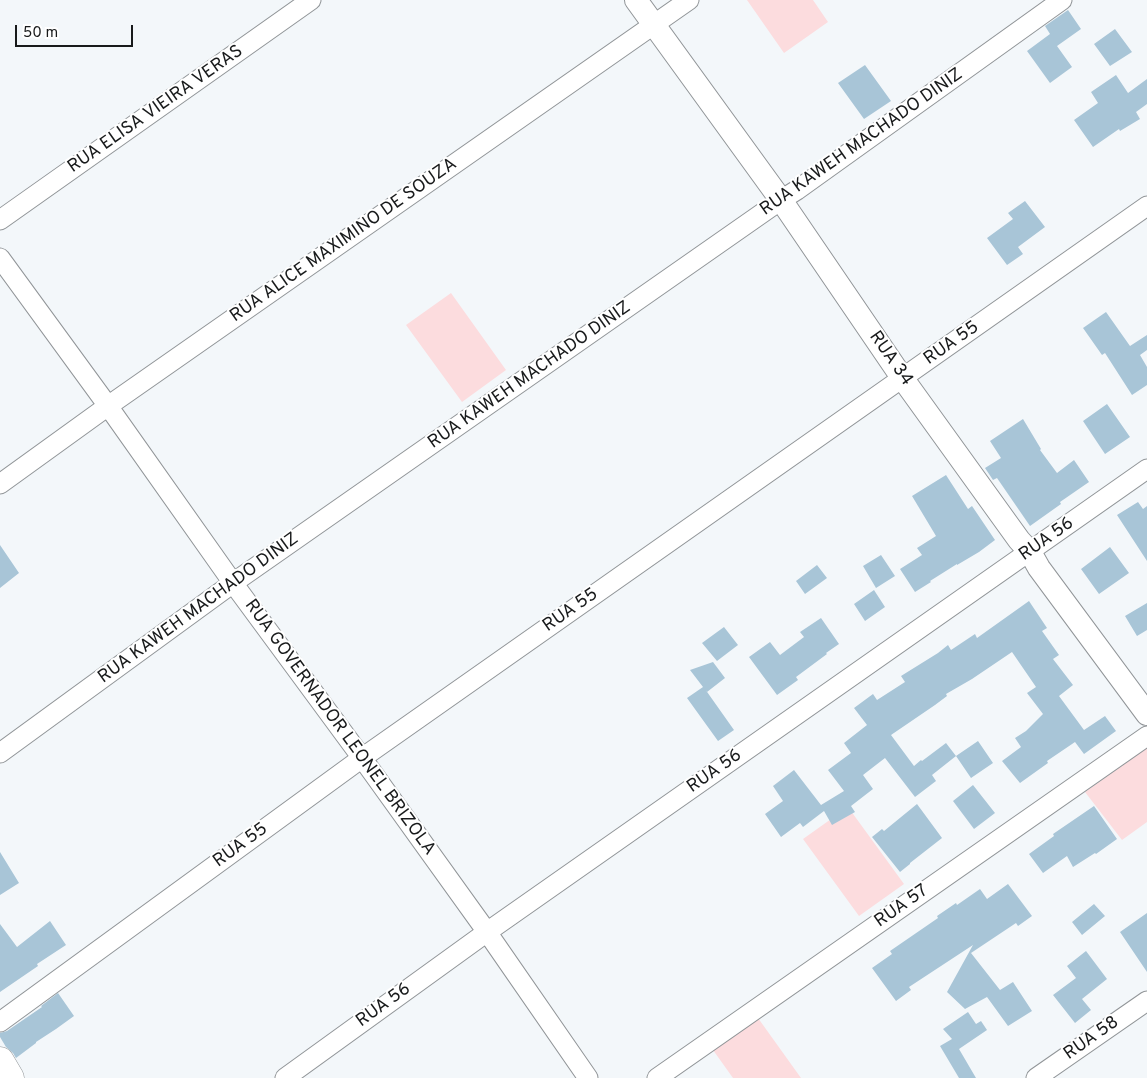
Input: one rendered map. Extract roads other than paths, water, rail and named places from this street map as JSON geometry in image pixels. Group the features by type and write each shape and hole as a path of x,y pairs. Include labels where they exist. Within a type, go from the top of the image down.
{"main road":[{"path":"0,1061 10,1078"}],"street":[{"name":"RUA ELISA VIEIRA VERAS","path":"0,220 311,0"},
{"name":"RUA 34","path":"636,0 781,200 903,379 1147,714"},
{"name":"RUA ALICE MAXIMINO DE SOUZA","path":"0,484 108,406 689,0"},
{"name":"RUA KAWEH MACHADO DINIZ","path":"0,752 233,583 797,190 1062,0"},
{"name":"RUA 55","path":"0,1022 362,758 1147,206"},
{"name":"RUA GOVERNADOR LEONEL BRIZOLA","path":"0,258 487,932 588,1078"},
{"name":"RUA 56","path":"285,1078 487,932 1147,469"},
{"name":"RUA 57","path":"657,1078 1147,736"},
{"name":"RUA 58","path":"1036,1078 1147,1000"}]}
